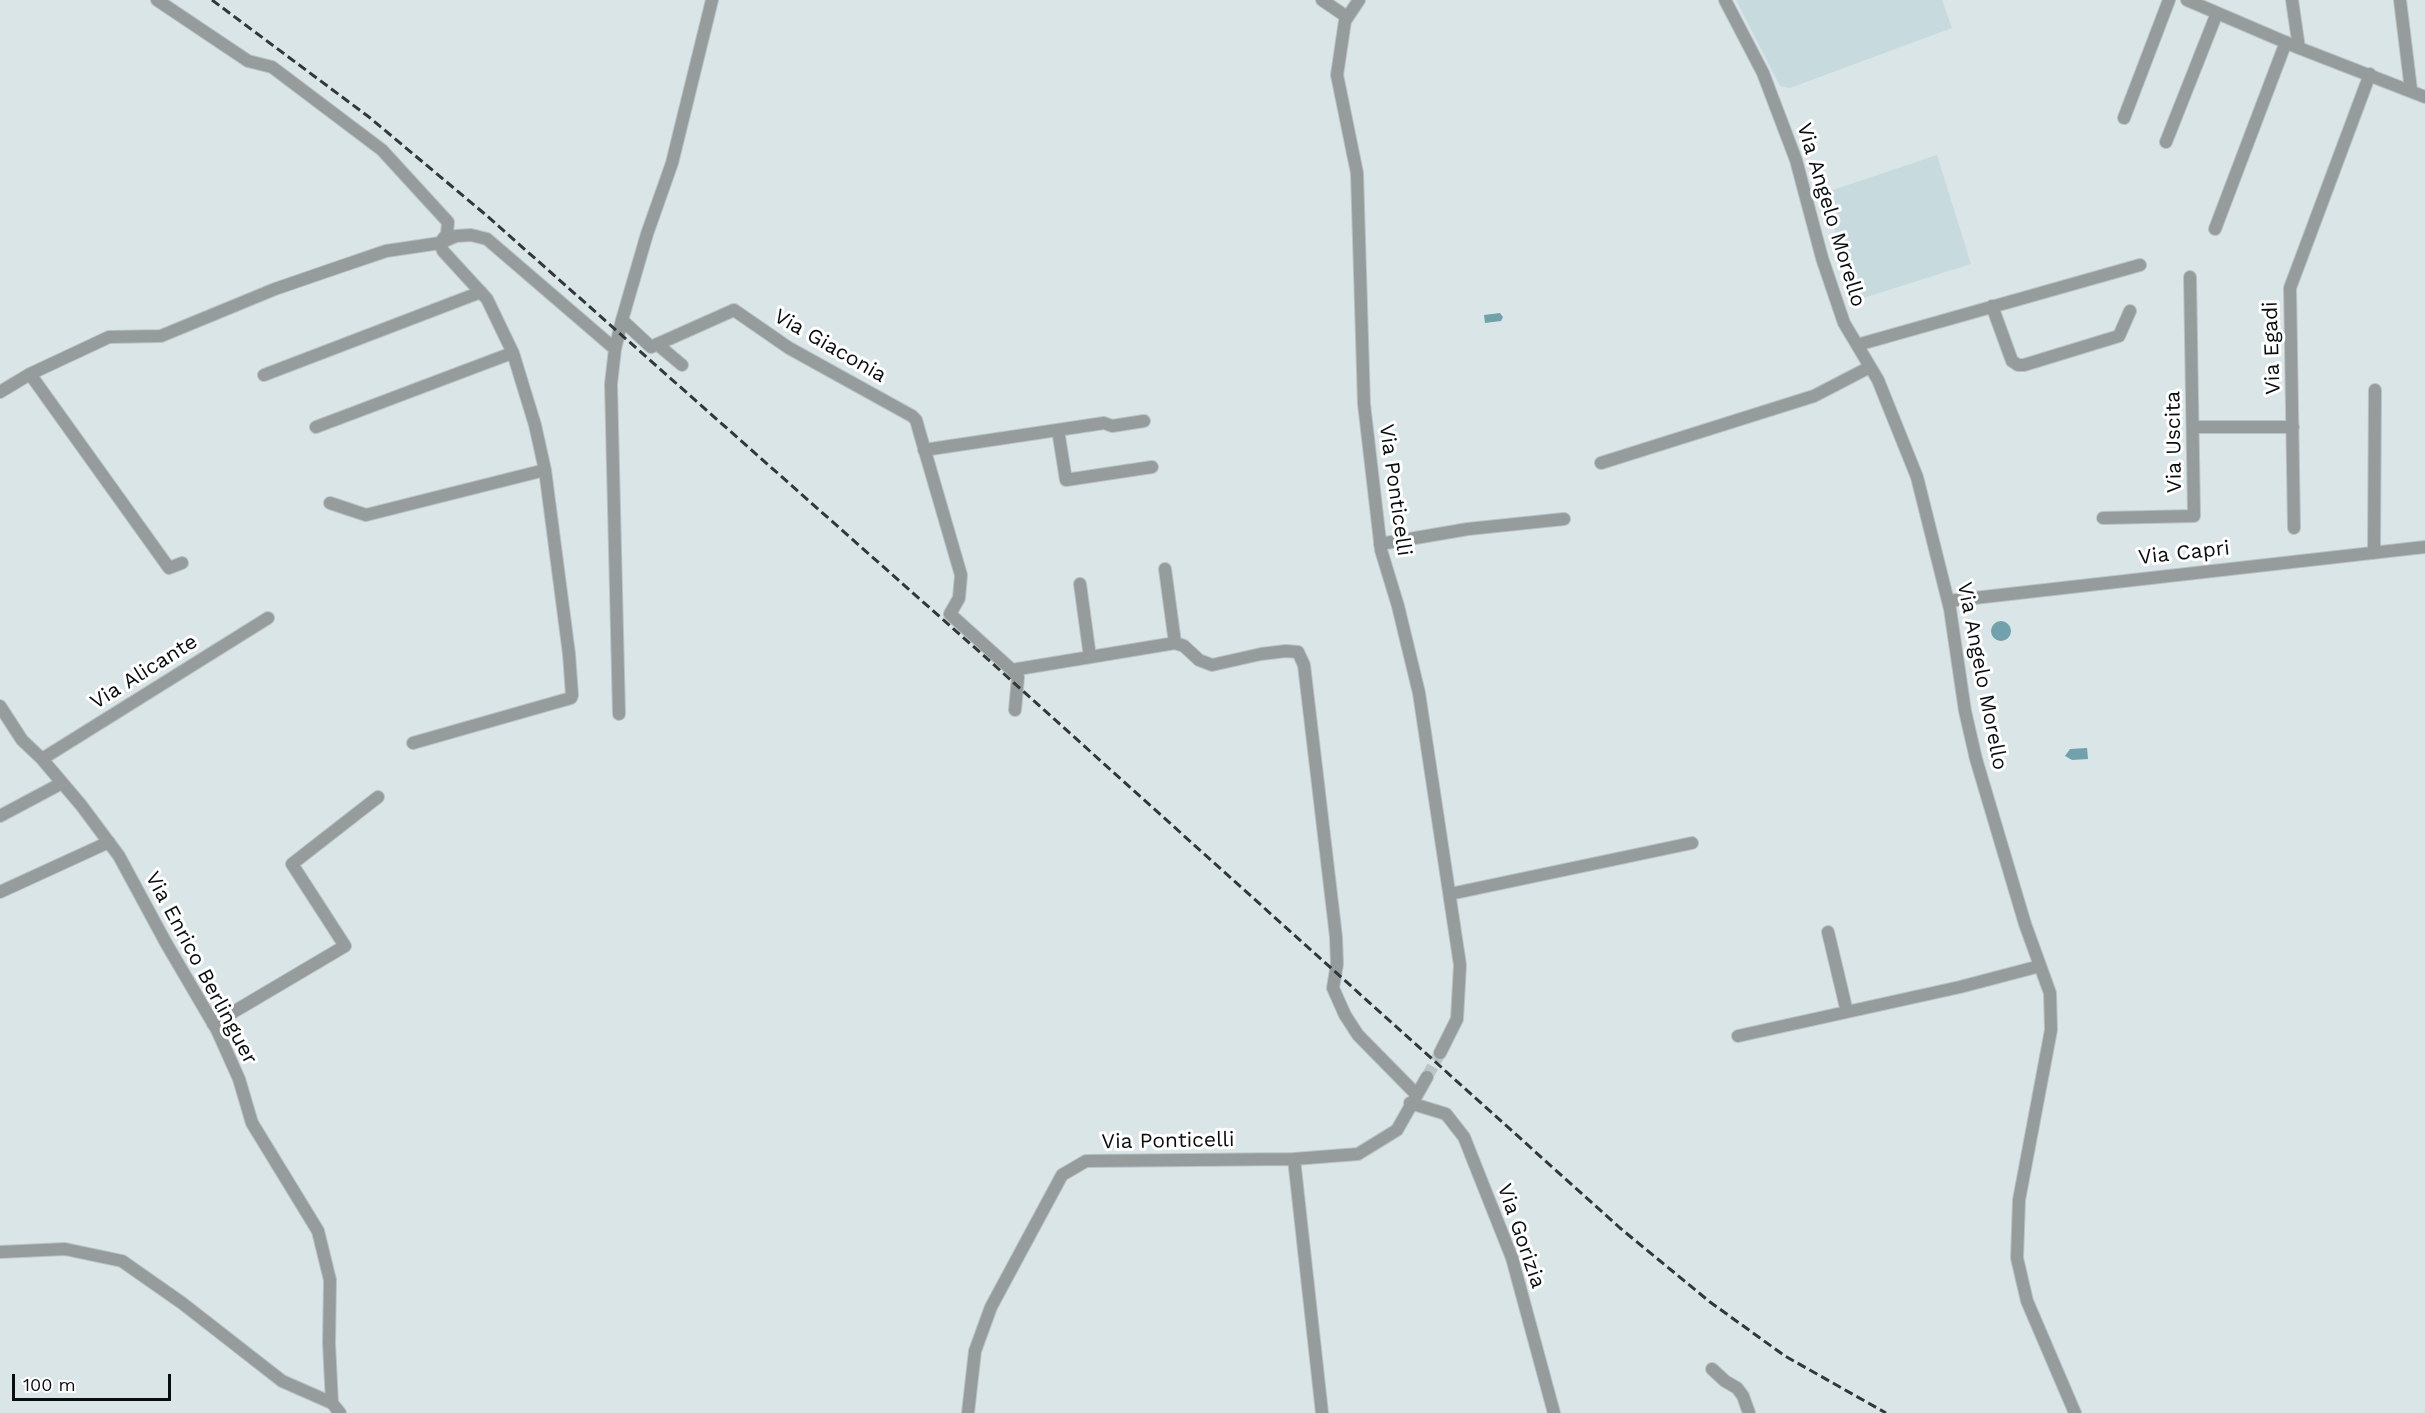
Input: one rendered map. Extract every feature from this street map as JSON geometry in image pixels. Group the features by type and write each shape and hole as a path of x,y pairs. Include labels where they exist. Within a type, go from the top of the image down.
{"street":[{"path":"157,0 248,61 272,67 382,150 448,222 447,234 440,243"},
{"path":"619,714 611,384 615,349 647,234 672,163 712,0"},
{"path":"1322,0 1347,18"},
{"name":"Via Ponticelli","path":"1359,0 1347,18 1337,75 1357,173 1364,404 1380,544 1419,693 1460,965 1457,1019 1440,1053"},
{"name":"Via Angelo Morello","path":"1725,0 1763,73 1796,160 1822,258 1841,314 1886,400 1917,477 1948,601 1965,711 1974,752 2051,1003 2051,1030 2019,1200 2017,1258 2027,1301 2074,1413"},
{"path":"2124,118 2169,0"},
{"path":"2187,0 2299,48 2425,97"},
{"path":"2292,0 2299,48"},
{"path":"2400,0 2411,90"},
{"path":"2166,142 2217,13"},
{"path":"2215,229 2286,42"},
{"name":"Via Egadi","path":"2295,528 2290,288 2370,74"},
{"path":"0,392 30,374 109,337 161,336 275,289 386,251 440,243 456,236 471,235 487,239 615,349"},
{"path":"413,743 571,698 569,654 545,470 535,425 512,353 487,299 451,261 440,243"},
{"path":"1857,345 2140,265"},
{"name":"Via Uscita","path":"2103,518 2194,516 2190,277"},
{"path":"264,375 481,292"},
{"path":"1992,306 2012,361 2024,365 2119,336 2130,311"},
{"name":"Via Giaconia","path":"657,344 734,310 789,348 912,416 916,420 960,575 959,598 950,614 1012,670"},
{"path":"622,320 651,347 657,344 682,365"},
{"path":"316,428 512,353"},
{"path":"1601,463 1814,396 1870,367"},
{"path":"30,374 169,568 182,563"},
{"path":"2374,553 2375,390"},
{"path":"924,450 1104,423 1112,426 1144,421"},
{"path":"2193,427 2293,427"},
{"path":"1058,430 1066,480 1152,467"},
{"path":"330,503 366,515 545,470"},
{"path":"1380,544 1468,529 1564,519"},
{"name":"Via Capri","path":"1948,601 2425,547"},
{"path":"1165,569 1175,643"},
{"path":"1080,584 1090,657"},
{"name":"Via Alicante","path":"42,759 268,618"},
{"path":"1012,670 1175,643 1184,646 1200,660 1212,665 1293,650 1300,655 1304,665 1336,937 1337,963 1333,988 1345,1015 1358,1035 1413,1099"},
{"path":"1012,670 1018,677 1015,710"},
{"name":"Via Enrico Berlinguer","path":"0,706 22,740 42,759 109,842 213,1024 239,1079 252,1123 318,1231 330,1280 329,1343 336,1408"},
{"path":"0,816 62,783"},
{"path":"213,1024 345,946 292,864 378,797"},
{"path":"0,892 109,842"},
{"path":"1450,894 1692,843"},
{"path":"1828,932 1847,1012"},
{"path":"1738,1036 2040,966"},
{"name":"Via Ponticelli","path":"968,1413 975,1352 991,1307 1062,1175 1086,1161 1294,1159 1358,1154 1397,1130 1427,1077"},
{"name":"Via Gorizia","path":"1413,1099 1446,1114 1464,1137 1512,1258 1554,1413"},
{"path":"1294,1159 1322,1413"},
{"path":"0,1252 65,1249 122,1261 182,1303 282,1382 336,1408"},
{"path":"1712,1369 1737,1388 1743,1396 1749,1413"}],"shaded area":[{"path":"1736,0 1942,0 1952,28 1790,88 1780,86"},
{"path":"1937,155 1971,264 1857,300 1825,199 1832,197 1830,191"}],"water":[{"path":"1500,313 1503,317 1501,321 1485,323 1484,315"},
{"path":"1997,621 2005,621 2011,627 2011,635 2005,641 1997,641 1991,635 1991,627"},
{"path":"2087,748 2088,759 2072,760 2065,756 2070,749"}],"tunnel":[{"path":"1427,1077 1440,1053"}],"railway":[{"path":"212,0 369,117 486,215 983,655 1620,1228 1710,1302 1785,1356 1886,1413"}]}
